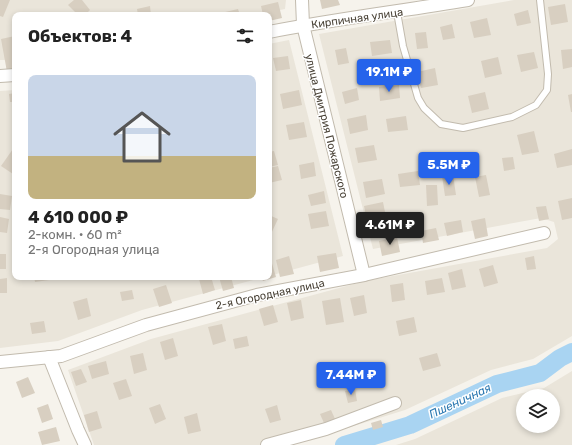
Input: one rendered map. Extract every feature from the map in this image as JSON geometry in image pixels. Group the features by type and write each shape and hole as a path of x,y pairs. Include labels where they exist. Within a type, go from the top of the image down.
{"street":[{"name":"улица Дмитрия Пожарского","path":"302,0 303,25 364,275"},
{"name":"Кирпичная улица","path":"272,31 303,25 397,12 468,0"},
{"path":"0,76 12,75"},
{"name":"2-я Огородная улица","path":"0,362 61,356 146,325 257,295 364,275 544,232"},
{"path":"49,357 85,445"},
{"path":"267,445 326,429 395,403"}],"lane":[{"path":"397,12 412,83 418,98 424,108 441,124 463,128 512,117 536,105 547,90 548,74 540,0"}],"shaded area":[{"path":"0,0 286,0 285,9 270,12 12,12 12,60 0,60"},
{"path":"514,0 572,0 572,336 533,359 491,370 405,410 347,428 330,426 291,445 94,445 68,370 151,339 365,281 547,248 558,239 554,222 541,218 373,249 319,34"},
{"path":"289,40 343,256 272,275 272,43"},
{"path":"12,90 12,280 253,280 142,310 58,341 0,348 0,91"},
{"path":"572,371 572,445 396,445 415,439 502,398 516,395 516,433 560,433 560,389 540,389"}],"building":[{"path":"0,0 10,0 3,17 0,16"},
{"path":"74,0 82,0 90,10 88,12 75,12 68,5"},
{"path":"320,0 338,0 340,5 322,9"},
{"path":"278,2 282,18 272,20 272,12 262,12 261,6"},
{"path":"565,4 568,22 551,25 548,7"},
{"path":"150,6 151,12 138,12 137,9"},
{"path":"238,9 239,12 225,12"},
{"path":"528,10 531,23 517,26 514,14"},
{"path":"487,18 491,35 474,38 470,22"},
{"path":"452,24 455,38 443,40 440,27"},
{"path":"426,32 428,48 417,49 415,33"},
{"path":"12,37 12,71 7,72 1,39"},
{"path":"390,40 392,53 372,56 370,42"},
{"path":"346,48 349,63 338,65 335,50"},
{"path":"572,49 572,67 563,69 561,50"},
{"path":"534,52 538,68 521,72 517,55"},
{"path":"288,56 290,69 276,71 273,58"},
{"path":"498,57 502,74 485,78 481,61"},
{"path":"435,68 438,85 421,88 417,72"},
{"path":"399,85 400,98 380,101 379,87"},
{"path":"357,88 359,100 345,104 342,92"},
{"path":"299,90 302,105 283,109 280,94"},
{"path":"485,92 489,109 472,113 468,96"},
{"path":"9,94 12,94 12,102 10,102"},
{"path":"572,94 572,112 571,112 568,95"},
{"path":"366,115 368,130 350,134 347,119"},
{"path":"406,116 408,130 388,132 386,119"},
{"path":"304,122 307,137 289,140 286,125"},
{"path":"534,131 539,152 522,155 517,135"},
{"path":"374,145 377,160 358,163 355,148"},
{"path":"572,149 572,165 557,168 554,154"},
{"path":"12,150 12,173 1,166"},
{"path":"272,151 274,151 278,165 272,166"},
{"path":"513,157 515,169 504,171 502,158"},
{"path":"314,162 316,176 301,179 299,165"},
{"path":"278,166 282,180 272,182 272,167"},
{"path":"418,171 420,185 400,187 398,174"},
{"path":"453,175 456,195 445,196 442,176"},
{"path":"486,175 490,195 479,197 475,177"},
{"path":"382,179 385,194 366,198 363,182"},
{"path":"426,185 437,185 438,205 427,206"},
{"path":"324,191 326,203 311,206 308,195"},
{"path":"0,194 12,196 10,210 0,209"},
{"path":"572,198 572,218 562,220 558,201"},
{"path":"383,202 386,217 367,221 364,206"},
{"path":"546,206 549,219 539,221 536,207"},
{"path":"326,211 329,226 311,229 308,214"},
{"path":"272,216 278,219 272,232"},
{"path":"0,217 9,219 7,233 0,232"},
{"path":"485,218 488,236 475,239 471,221"},
{"path":"461,220 463,232 447,236 444,223"},
{"path":"436,228 439,240 423,243 421,231"},
{"path":"397,237 400,252 382,256 379,241"},
{"path":"336,253 339,268 320,272 317,256"},
{"path":"0,254 6,254 6,269 0,269"},
{"path":"289,256 294,274 280,277 276,260"},
{"path":"534,256 536,269 527,270 525,258"},
{"path":"272,263 276,277 272,278"},
{"path":"493,265 498,283 484,287 479,269"},
{"path":"462,269 466,287 452,290 448,273"},
{"path":"7,278 7,293 0,293 0,279"},
{"path":"442,278 445,292 427,295 425,281"},
{"path":"35,280 49,280 35,282"},
{"path":"199,280 212,280 215,290 203,294"},
{"path":"220,280 232,280 234,288 223,291"},
{"path":"403,283 405,300 392,302 390,285"},
{"path":"166,285 172,303 159,307 153,289"},
{"path":"132,290 134,299 122,301 120,292"},
{"path":"364,295 367,313 354,316 350,298"},
{"path":"87,298 91,316 78,320 73,302"},
{"path":"340,298 344,322 326,325 322,301"},
{"path":"301,300 304,318 291,321 287,303"},
{"path":"273,305 278,322 264,326 259,309"},
{"path":"414,317 417,332 399,336 396,321"},
{"path":"44,321 46,332 32,334 30,323"},
{"path":"222,324 226,341 213,345 208,327"},
{"path":"247,336 249,346 235,349 233,339"},
{"path":"173,338 178,356 165,360 160,342"},
{"path":"143,353 147,370 134,374 130,356"},
{"path":"437,353 441,366 423,371 419,358"},
{"path":"106,361 109,374 92,379 88,366"},
{"path":"81,369 87,382 76,386 71,372"},
{"path":"28,377 35,393 22,398 16,382"},
{"path":"126,379 132,396 119,400 113,383"},
{"path":"355,389 357,401 348,403 345,391"},
{"path":"48,404 53,419 42,423 37,408"},
{"path":"160,404 166,419 155,424 149,408"},
{"path":"277,405 281,420 270,423 265,409"},
{"path":"331,410 335,419 324,423 320,414"},
{"path":"97,411 102,428 89,432 84,415"},
{"path":"197,413 201,431 188,434 184,417"},
{"path":"381,420 383,427 373,430 371,423"},
{"path":"56,427 60,441 42,445 38,432"}],"waterway":[{"name":"Пшеничная","path":"344,445 410,425 497,384 540,373 560,358 572,352"}]}
